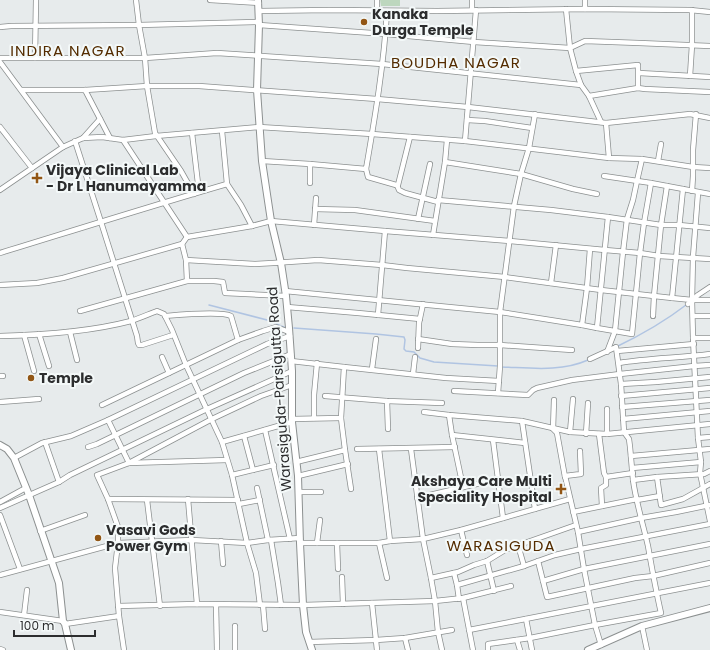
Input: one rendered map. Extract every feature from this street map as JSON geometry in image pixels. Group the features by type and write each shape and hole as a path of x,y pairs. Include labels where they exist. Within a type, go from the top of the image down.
{"street":[{"path":"35,58 36,0"},
{"path":"136,0 145,58 147,86 155,133 194,194"},
{"path":"210,0 258,1"},
{"path":"377,0 377,11"},
{"path":"465,141 474,42 474,10 472,0"},
{"path":"585,0 585,9"},
{"name":"Warasiguda-Parsigutta Road","path":"258,1 259,24 257,90 259,127 262,161 271,221 281,263 287,307 292,371 292,421 299,492 303,605 306,632 312,650"},
{"path":"566,9 570,48 576,71 581,85 589,96 603,123 608,158"},
{"path":"259,11 585,9 692,10 710,12"},
{"path":"690,76 692,10"},
{"path":"387,11 386,34 366,169 368,177 397,185 399,190 405,193 438,201 514,206 661,225 710,228"},
{"path":"0,27 259,24 474,42 570,48 585,41 710,46"},
{"path":"0,58 145,58 216,53 382,64 581,85"},
{"path":"0,62 63,147"},
{"path":"576,71 638,65 638,88"},
{"path":"639,73 710,77"},
{"path":"22,90 85,90 147,86 199,86 468,107 603,123 690,114 710,118"},
{"path":"589,96 638,88 710,92"},
{"path":"85,90 110,138"},
{"path":"498,393 500,366 500,312 514,206 521,174 529,148 535,114"},
{"path":"696,114 693,150 695,227 690,302 693,316 694,366 698,438 701,462 700,473 703,488 708,498 710,521"},
{"path":"83,138 100,119"},
{"path":"467,120 485,121 532,128"},
{"path":"0,127 32,168"},
{"path":"0,190 63,147 83,138 102,137 123,140 259,127 465,141 608,158 642,159 693,167 710,168"},
{"path":"222,131 226,184 241,205 252,226"},
{"path":"192,133 199,192"},
{"path":"397,185 399,184 410,137"},
{"path":"123,140 187,237"},
{"path":"433,235 445,162 447,140"},
{"path":"75,141 102,222 138,343 141,345 173,335"},
{"path":"658,161 661,144"},
{"path":"607,352 615,331 627,220 642,159"},
{"path":"262,161 366,169"},
{"path":"445,162 521,174 573,189 597,194"},
{"path":"310,164 310,183"},
{"path":"418,219 430,164"},
{"path":"604,176 710,194"},
{"path":"80,311 187,281 214,281 223,282 224,293 285,294 423,304 500,312 632,334 640,253 651,183"},
{"path":"0,253 226,184"},
{"path":"654,316 654,296 661,225 667,186"},
{"path":"672,298 683,189"},
{"path":"314,225 316,198"},
{"path":"315,209 355,210 435,221"},
{"path":"597,328 608,217"},
{"path":"0,285 37,283 63,278 182,244 187,237 252,226 271,221 510,241 659,256 710,259"},
{"path":"378,315 385,231"},
{"path":"182,244 186,260 187,281"},
{"path":"551,283 556,246"},
{"path":"582,325 590,249"},
{"path":"186,260 255,264 318,260 382,264 407,268 505,277 672,298 690,302 710,300"},
{"path":"690,302 710,287"},
{"path":"418,348 420,319 423,304"},
{"path":"287,307 420,319"},
{"path":"0,336 87,330 132,320 157,311 164,314 222,442 232,475 247,543 256,573 265,629"},
{"path":"165,316 188,314 229,314 231,316 238,340"},
{"path":"693,316 710,316"},
{"path":"102,404 238,340 276,327 289,334"},
{"path":"70,332 77,360"},
{"path":"39,334 49,366"},
{"path":"14,458 45,442 71,436 108,420 289,334"},
{"path":"24,335 34,371"},
{"path":"590,359 616,349 710,338"},
{"path":"372,369 376,339"},
{"path":"418,339 452,344 500,345 572,350"},
{"path":"488,650 488,644 530,638 661,613 633,480 629,439 624,432 620,374 616,349"},
{"path":"88,447 244,373 291,354"},
{"path":"618,363 710,354"},
{"path":"162,357 169,373"},
{"path":"413,374 415,357"},
{"path":"291,361 446,378 499,381"},
{"path":"314,418 316,363"},
{"path":"454,391 528,395 537,388 572,380 710,365"},
{"path":"344,367 341,418 351,489"},
{"path":"0,508 59,482 70,475 207,409 292,371"},
{"path":"620,384 710,377"},
{"path":"124,650 119,616 115,568 118,527 97,476 129,463 212,419 261,396 292,385"},
{"path":"621,396 710,388"},
{"path":"324,396 387,401 442,403"},
{"path":"0,402 39,398"},
{"path":"570,432 573,399"},
{"path":"554,400 553,429 557,433 600,645"},
{"path":"622,408 710,400"},
{"path":"387,401 388,428"},
{"path":"586,434 588,403"},
{"path":"607,434 608,409"},
{"path":"623,419 710,411"},
{"path":"424,412 450,416 522,421 553,429 586,434 607,434 710,424"},
{"path":"450,416 452,435 464,487"},
{"path":"222,442 292,421 314,418 341,418"},
{"path":"108,420 129,463"},
{"path":"522,421 535,509"},
{"path":"265,430 290,539"},
{"path":"599,434 604,473 606,477 606,485 601,488 602,506"},
{"path":"452,435 525,443"},
{"path":"244,436 253,470"},
{"path":"698,438 710,437"},
{"path":"493,440 503,518"},
{"path":"45,442 59,482"},
{"path":"0,445 7,449 14,458 29,495 40,531 59,583 64,622 71,650"},
{"path":"357,450 455,447"},
{"path":"379,449 390,541"},
{"path":"410,449 423,539 432,578 438,632 442,650"},
{"path":"631,456 710,449"},
{"path":"296,462 345,450"},
{"path":"565,476 581,474 580,451"},
{"path":"129,463 227,460"},
{"path":"606,477 632,471 701,462"},
{"path":"298,476 348,464"},
{"path":"232,475 274,465"},
{"path":"633,480 707,473 710,471"},
{"path":"657,477 661,505 683,499 710,484"},
{"path":"417,498 498,479"},
{"path":"0,502 26,488"},
{"path":"257,488 278,583 281,605"},
{"path":"299,492 321,492"},
{"path":"573,512 660,496"},
{"path":"108,500 188,499 239,502 260,500"},
{"path":"188,499 197,604"},
{"path":"147,500 160,606"},
{"path":"0,575 118,543 192,540 247,543 290,539 320,544 379,543 423,539 571,500"},
{"path":"578,532 708,505"},
{"path":"0,515 20,569"},
{"path":"40,531 85,515"},
{"path":"320,520 320,544"},
{"path":"432,578 454,573 487,561 505,550 576,524"},
{"path":"457,585 524,566 555,555 710,524"},
{"path":"461,530 467,555"},
{"path":"221,542 223,564"},
{"path":"337,543 338,569"},
{"path":"379,543 387,578"},
{"path":"543,581 584,569 710,544"},
{"path":"518,545 524,566"},
{"path":"487,561 494,591"},
{"path":"538,561 547,597 710,563"},
{"path":"454,573 473,650"},
{"path":"342,577 343,604"},
{"path":"469,630 710,583"},
{"path":"118,606 197,604 303,605 435,601 461,598 511,586"},
{"path":"24,615 27,590"},
{"path":"372,603 377,650"},
{"path":"216,605 217,650"},
{"path":"588,650 642,626 710,608"},
{"path":"0,612 64,622 119,616"},
{"path":"526,619 532,650"},
{"path":"235,626 235,650"},
{"path":"642,626 647,650"},
{"path":"310,642 405,638 452,630"},
{"path":"405,638 408,650"},
{"path":"517,640 520,650"}],"green space":[{"path":"380,0 400,0 400,6 381,6"}],"waterway":[{"path":"209,305 271,321 284,327"},
{"path":"616,347 652,328 686,305"},
{"path":"294,328 404,337 404,349 406,351 414,352 420,358 434,362 498,366"},
{"path":"502,367 557,368 578,364 588,360"}],"place":[{"name":"Kanaka Durga Temple","path":"364,22"},
{"name":"Vijaya Clinical Lab - Dr L Hanumayamma","path":"37,178"},
{"name":"Temple","path":"31,378"},
{"name":"Akshaya Care Multi Speciality Hospital","path":"561,489"},
{"name":"Vasavi Gods Power Gym","path":"98,538"}],"district":[{"name":"INDIRA NAGAR","path":"68,51"},
{"name":"BOUDHA NAGAR","path":"456,63"},
{"name":"WARASIGUDA","path":"501,546"}]}
